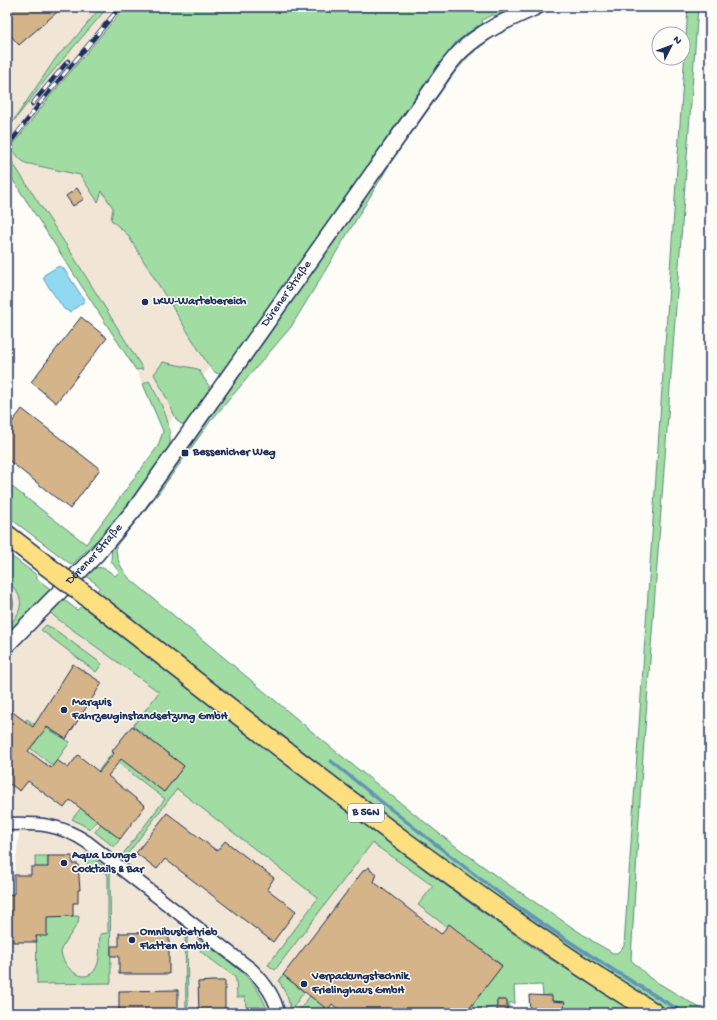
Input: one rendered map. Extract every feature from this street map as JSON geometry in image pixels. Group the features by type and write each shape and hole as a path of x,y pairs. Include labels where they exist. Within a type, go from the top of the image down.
{"main road":[{"name":"B 56N","path":"7,535 431,861 534,936 654,1013"}],"street":[{"name":"Dürener Straße","path":"7,645 111,538 148,493 454,59 469,44 490,29 536,7"},
{"path":"7,824 52,826 70,832 87,842 252,970 272,994 278,1013"}],"shaded area":[{"path":"7,7 101,7 70,44 58,55 11,125 47,78 108,7 125,7 51,95 12,146 78,151 217,358 163,431 135,367 10,177 7,175"},
{"path":"7,581 384,852 568,980 521,961 481,1013 7,1013 7,892 14,892 14,875 19,833 7,833"}],"green space":[{"path":"101,7 108,7 47,78 7,130 58,55 70,44"},
{"path":"125,7 525,7 501,16 492,15 482,20 483,25 224,373 218,374 207,363 127,234 111,220 113,208 102,191 98,202 80,175 25,163 19,158 11,147 51,95"},
{"path":"549,7 558,7 499,33 469,56 455,72 391,162 291,327 209,423 158,494 116,546 117,555 121,567 129,578 334,750 446,839 499,878 594,942 613,953 617,953 624,946 684,66 691,66 691,26 687,26 688,7 698,7 641,783 631,960 650,978 708,1013 673,1013 594,964 514,910 355,792 96,592 100,587 85,575 89,571 96,568 104,568 115,576 119,572 111,561 112,547 456,66 482,41 522,18"},
{"path":"7,154 72,254 143,369 136,370 11,177 7,184"},
{"path":"163,362 198,369 209,386 209,397 187,425 183,425 177,421 154,374"},
{"path":"149,381 162,406 168,423 170,432 169,451 100,544 97,540 72,565 7,516 7,483 86,544 158,446 163,431 143,384"},
{"path":"7,553 38,576 36,578 53,591 7,636 7,627 19,610 20,600 18,594 9,583 7,586"},
{"path":"7,589 13,599 13,607 7,617"},
{"path":"62,598 77,610 82,606 327,796 467,901 538,951 635,1013 563,1013 564,1002 552,1001 551,995 546,995 546,997 543,996 542,985 514,986 515,1003 509,1003 509,1007 507,1007 507,1000 497,1000 497,1007 486,1008 486,1013 466,1013 502,965 449,925 447,927 418,905 433,886 372,843 275,970 268,965 318,898 177,789 126,856 123,854 165,799 118,763 115,767 114,766 89,783 113,752 164,792 184,766 133,726 159,692 55,617 50,612"},
{"path":"46,625 54,629 102,664 96,672 41,630"},
{"path":"27,719 34,724 36,723 44,728 45,727 70,742 53,766 7,730 7,726 33,745 40,736 24,723"},
{"path":"81,808 97,821 90,829 72,819"},
{"path":"101,824 120,839 114,847 95,832"},
{"path":"86,853 110,871 111,983 37,984 35,856 48,856 49,916 79,916 78,923 61,949 64,962 74,972 86,976 91,974 98,964 100,934 108,933 108,875 87,863 85,860"},
{"path":"185,929 187,930 188,1005 186,1013"},
{"path":"198,939 230,962 249,979 257,989 268,1013 260,1013 260,1007 246,1007 245,997 237,997 235,977 201,952 198,945"},
{"path":"283,975 304,992 291,1010 287,996 279,981"},
{"path":"310,996 327,1009 324,1013 303,1013 299,1010"}],"water":[{"path":"59,266 64,269 85,301 70,312 64,309 44,280 44,275"}],"building":[{"path":"7,7 63,7 19,45 7,31"},
{"path":"77,188 84,199 73,206 66,196"},
{"path":"81,317 107,338 56,403 31,382"},
{"path":"22,409 100,469 70,509 7,459 7,429"},
{"path":"73,664 102,683 66,739 47,727 28,751 51,768 57,760 68,768 78,755 99,772 114,753 112,751 132,726 184,766 164,792 121,759 108,776 145,806 120,839 70,800 64,808 28,781 20,791 7,782 7,708 33,727"},
{"path":"167,813 217,851 225,841 274,878 267,889 296,911 273,942 165,859 157,869 136,853"},
{"path":"48,856 72,856 73,864 78,864 80,890 78,890 78,903 73,903 73,916 47,917 47,936 36,936 37,942 13,942 13,935 7,935 7,895 14,894 14,875 31,875 31,867 48,867"},
{"path":"369,867 371,871 377,874 374,882 441,934 449,924 502,966 466,1013 343,1013 332,1004 328,1010 283,975 363,871"},
{"path":"169,932 169,974 119,974 119,956 111,956 111,946 119,946 119,933"},
{"path":"225,981 225,1013 199,1013 198,982"},
{"path":"178,990 178,1013 119,1013 119,991"},
{"path":"529,995 552,996 552,1001 565,1002 563,1013 530,1013"},
{"path":"497,1000 507,1000 507,1013 497,1013"}],"waterway":[{"path":"439,66 457,43 478,27"},
{"path":"371,163 435,71"},
{"path":"331,761 440,848 506,898 638,986 684,1013"}],"railway":[{"path":"7,147 40,103 120,7"},
{"path":"32,104 68,61"}],"place":[{"name":"LKW-Wartebereich","path":"145,302"},
{"name":"Bessenicher Weg","path":"185,453"},
{"name":"Marquis Fahrzeuginstandsetzung GmbH","path":"64,710"},
{"name":"Aqua Lounge Cocktails & Bar","path":"64,863"},
{"name":"Omnibusbetrieb Flatten GmbH","path":"132,940"},
{"name":"Verpackungstechnik Frielinghaus GmbH","path":"304,984"}]}
